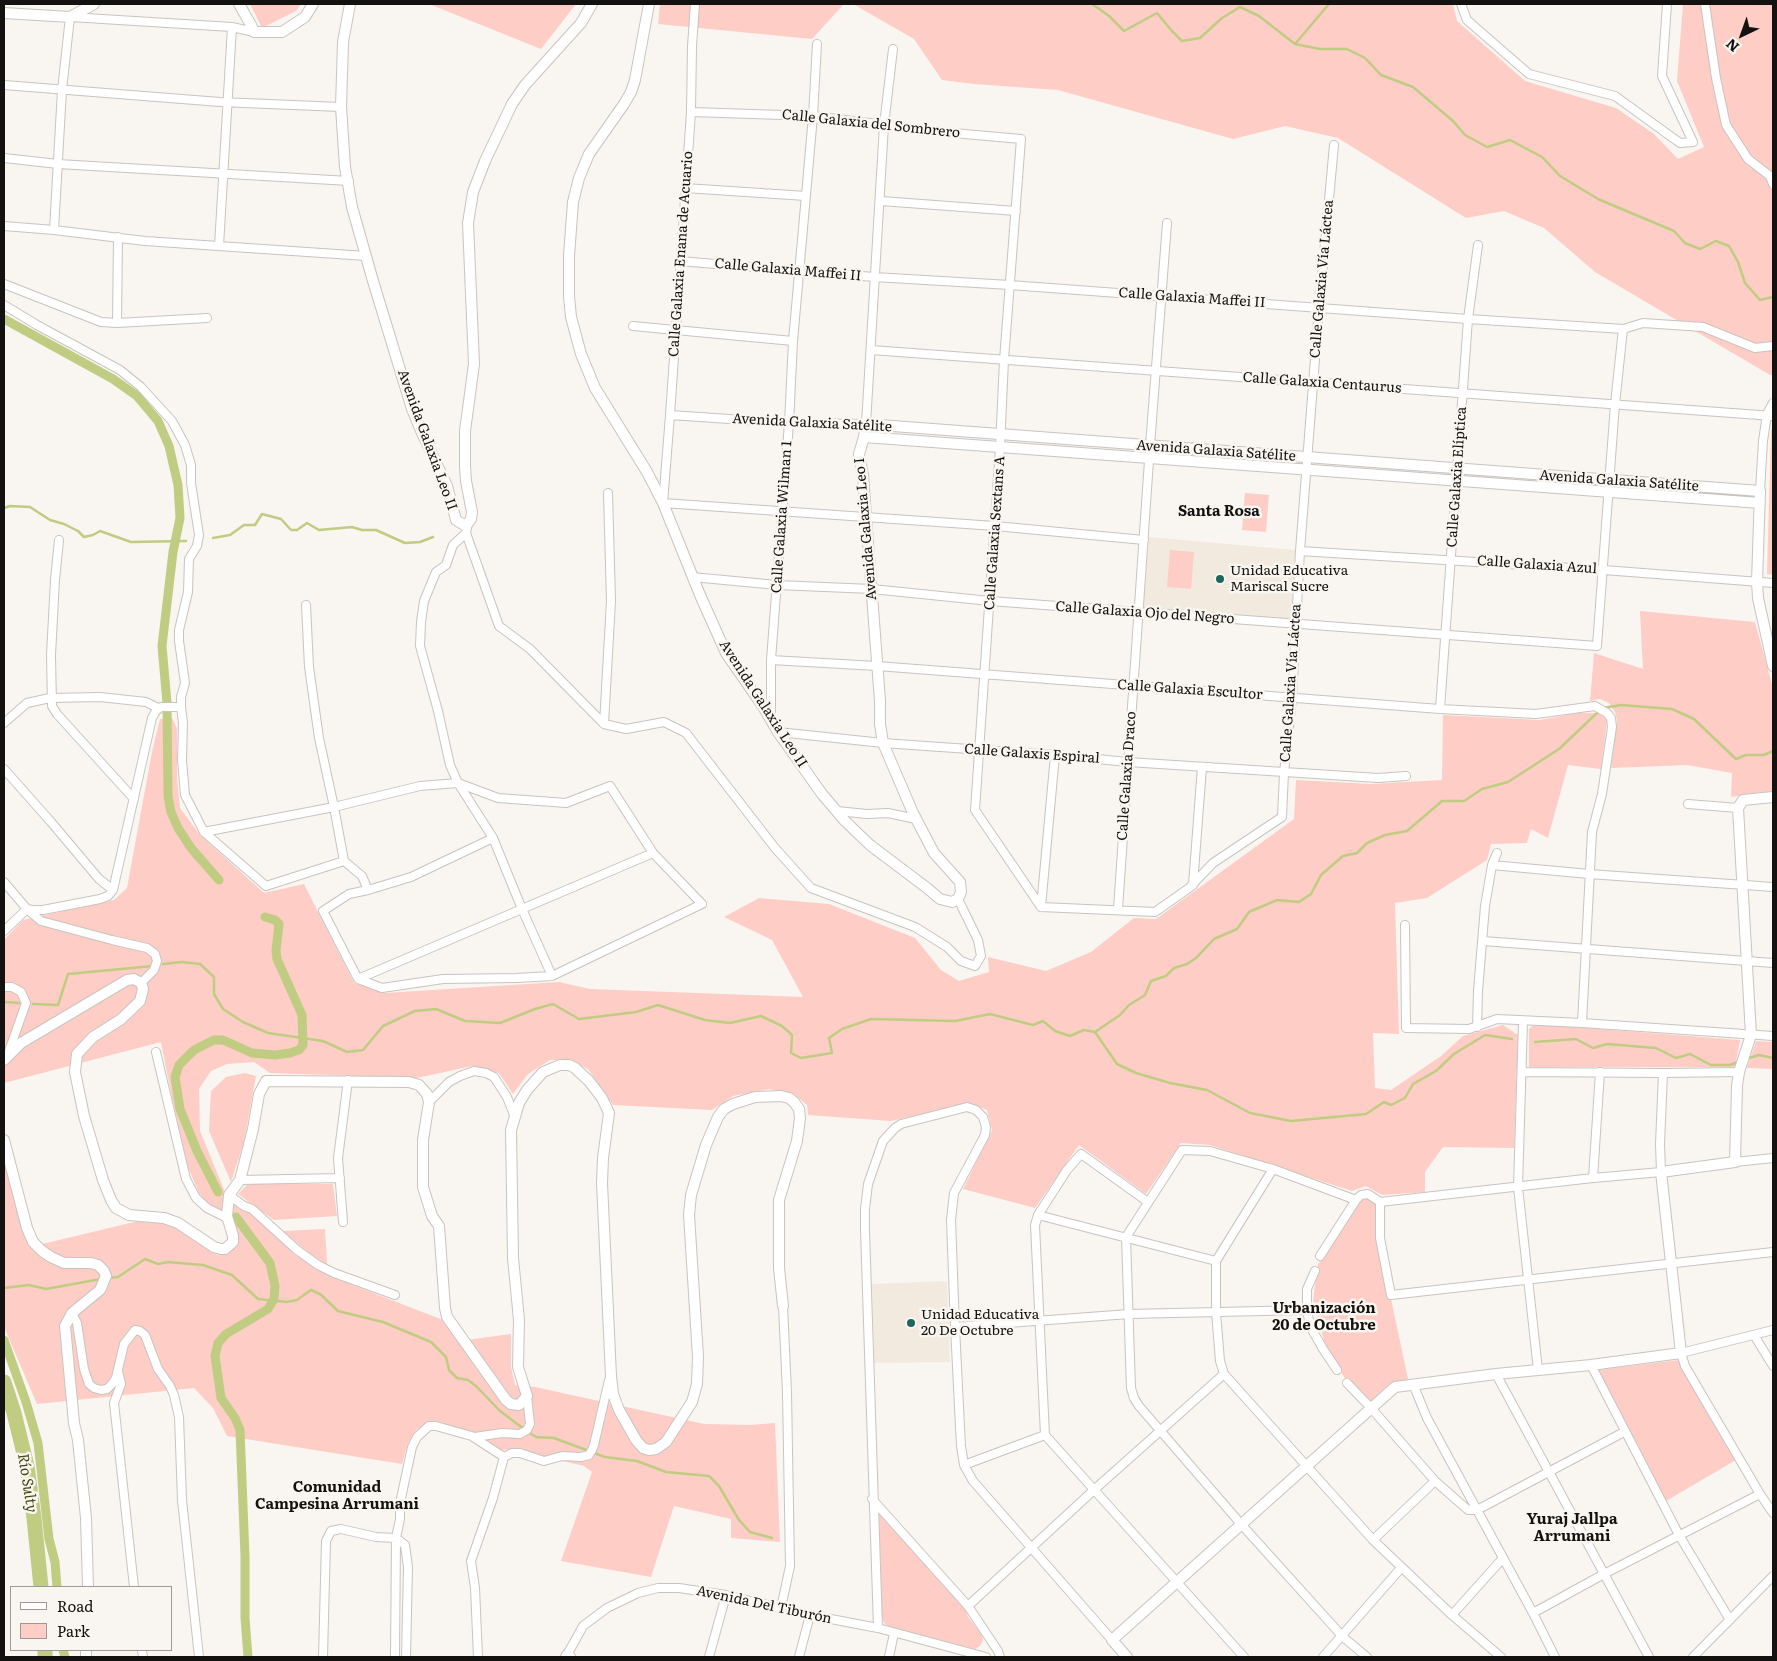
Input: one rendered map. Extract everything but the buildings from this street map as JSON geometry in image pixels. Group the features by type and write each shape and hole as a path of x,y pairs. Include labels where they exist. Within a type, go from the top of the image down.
{"street":[{"path":"70,17 94,4"},
{"path":"238,4 254,32"},
{"path":"4,12 232,27 254,32 282,32 305,17 314,4"},
{"name":"Avenida Galaxia Leo II","path":"350,4 343,42 341,107 345,167 349,181 352,207 412,409 447,486 456,520 467,528 472,512 466,481 465,431 474,364 468,223 473,192 488,152 512,104 525,85 571,35 589,12 592,4"},
{"name":"Avenida Galaxia Leo II","path":"649,4 635,80 631,92 589,154 578,182 573,202 569,256 569,296 571,316 581,354 595,388 610,415 633,446 663,503 692,577 726,653 778,732 836,812 870,845 940,899 946,902 958,899"},
{"name":"Calle Galaxia Enana de Acuario","path":"663,503 690,112 695,4"},
{"path":"1461,4 1467,20 1529,74 1615,96 1680,143 1694,142 1662,76 1667,4"},
{"path":"1705,4 1716,78 1726,125 1748,159 1770,176 1773,184"},
{"path":"54,230 62,90 70,17"},
{"path":"219,246 232,27"},
{"name":"Calle Galaxia Wilman 1","path":"771,721 771,660 783,512 793,341 818,44"},
{"name":"Avenida Galaxia Leo I","path":"893,49 884,125 881,201 874,277 866,424 859,454 863,475 880,724 883,743 916,819 934,853 960,882 961,892 958,899"},
{"path":"4,85 228,103 341,107"},
{"name":"Calle Galaxia del Sombrero","path":"690,112 813,116 942,132 1021,139"},
{"name":"Calle Galaxia Sextans A","path":"1021,139 1004,360 995,526 975,810 1041,907"},
{"name":"Calle Galaxia Vía Láctea","path":"1193,885 1213,863 1282,817 1284,773 1292,698 1307,457 1334,145"},
{"path":"4,158 58,164 349,181"},
{"path":"685,188 806,196"},
{"path":"881,201 1016,211"},
{"name":"Calle Galaxia Draco","path":"1118,910 1167,223"},
{"path":"4,226 118,238 366,256"},
{"path":"117,323 118,238"},
{"name":"Calle Galaxia Elíptica","path":"1440,709 1468,319 1478,245"},
{"name":"Calle Galaxia Maffei II","path":"679,261 874,277 1623,329 1643,323 1703,327 1755,348 1773,346"},
{"path":"4,284 101,322 117,323 207,318"},
{"path":"4,305 120,370 141,387 172,421 185,445 191,465 191,483 199,535 197,546 189,559 188,592 179,630 185,683 180,707 183,723 182,760 185,794 204,832 266,886 344,861"},
{"path":"633,326 793,341"},
{"path":"1604,570 1608,492 1623,329"},
{"name":"Calle Galaxia Centaurus","path":"871,350 1770,415"},
{"path":"1773,403 1763,441 1757,582 1758,598 1773,660"},
{"name":"Avenida Galaxia Satélite","path":"670,415 789,423 866,424 1760,491"},
{"name":"Avenida Galaxia Satélite","path":"864,437 1760,503"},
{"path":"604,724 611,601 608,493"},
{"path":"663,503 866,516 1144,540"},
{"path":"467,528 500,626 530,649 604,724 626,730 664,722 686,733 775,848 811,888 916,927 947,947 962,962 975,966 981,956 978,940 958,899"},
{"path":"467,528 453,545 446,565 436,572 424,601 420,646 438,711 450,765 458,783 493,838 552,976"},
{"path":"59,540 54,590 51,656 50,698 52,706 57,714 134,799"},
{"name":"Calle Galaxia Azul","path":"1300,551 1604,570 1773,583"},
{"name":"Calle Galaxia Ojo del Negro","path":"692,577 777,585 872,589 990,602 1597,646 1604,570"},
{"path":"306,605 310,676 319,738 344,861 362,876 368,890"},
{"name":"Calle Galaxia Escultor","path":"771,660 877,666 1440,709 1536,714 1595,706 1607,713 1611,718 1612,727 1602,794 1592,832 1589,874"},
{"path":"4,723 27,702 50,698 100,697 146,702 160,707 180,707"},
{"path":"27,909 43,910 100,899 108,896 113,890 152,718 160,707"},
{"name":"Calle Galaxis Espiral","path":"778,732 883,743 1284,773 1378,778 1406,776"},
{"path":"1055,755 1041,907 1155,912 1193,885 1202,767"},
{"path":"4,769 99,879 113,890"},
{"path":"204,832 334,807 420,786 458,783 498,798 566,803 610,786 653,853 702,904 552,976 443,979 382,988 358,979 323,911 349,894 411,877 493,838"},
{"path":"1736,1162 1739,1072 1750,1035 1738,808 1743,800 1773,796"},
{"path":"1688,804 1738,808"},
{"path":"836,812 888,813 916,819"},
{"path":"358,979 653,853"},
{"path":"1476,1027 1485,906 1492,864 1497,853"},
{"path":"1492,864 1589,874 1773,887"},
{"path":"1582,1023 1589,874"},
{"path":"4,882 27,909 41,921 147,948 154,954 157,962 154,970 141,983"},
{"path":"4,931 27,909"},
{"path":"1405,925 1406,1028 1469,1029 1496,1019 1773,1036"},
{"path":"1483,941 1586,950 1773,962"},
{"path":"6,1057 21,1043 47,1026 127,980 134,979 141,983 143,989 140,1001 120,1020 85,1045 78,1054 75,1064 84,1116 103,1180 111,1200 122,1213 154,1216 178,1223 221,1250 226,1249 233,1242 227,1218 229,1195 240,1180 253,1129 258,1094 266,1081 348,1080 409,1082 419,1086 427,1094 429,1102 422,1140 423,1186 432,1216 439,1226 447,1317 506,1400 511,1404 519,1405 527,1396"},
{"path":"4,987 12,987 22,992 26,1003 6,1057"},
{"path":"1523,1021 1518,1187 1538,1370"},
{"path":"156,1052 186,1179 196,1198 207,1208 227,1218"},
{"path":"473,1437 502,1433 520,1434 527,1430 530,1424 527,1396 518,1367 519,1310 513,1258 510,1144 514,1115 519,1103 535,1080 543,1072 560,1065 569,1065 581,1073 602,1098 608,1110 602,1183 610,1376 613,1394 619,1410 636,1440 643,1448 649,1450 662,1446 692,1402 697,1384 698,1357 689,1215 693,1188 706,1145 718,1117 724,1109 755,1097 782,1096 789,1098 799,1109 800,1118 797,1141 778,1200 779,1268 787,1392 790,1566 781,1608"},
{"path":"429,1102 449,1082 474,1071 486,1073 494,1077 507,1096 514,1115"},
{"path":"1522,1072 1739,1072"},
{"path":"1593,1178 1600,1072"},
{"path":"1663,1073 1660,1144 1661,1172 1680,1353 1685,1366 1773,1513"},
{"path":"343,1222 338,1158 348,1080"},
{"path":"878,1628 872,1499 865,1230 868,1184 883,1141 895,1128 901,1124 967,1108 976,1110 983,1118 986,1127 985,1135 954,1193 951,1220 955,1327 964,1465 973,1481 1127,1657"},
{"path":"4,1140 26,1228 33,1242 51,1257 64,1263 90,1263 98,1266 104,1271 106,1276 100,1290 72,1313 65,1326 86,1518 88,1586"},
{"path":"1356,1200 1273,1169 1210,1151 1182,1150 1126,1237 1131,1388 1134,1398 1241,1524 1343,1637 1366,1657"},
{"path":"1148,1202 1081,1154 1067,1170 1038,1214 1035,1225 1045,1434 1244,1657"},
{"path":"1320,1256 1361,1195 1368,1194 1380,1202 1773,1158"},
{"path":"1273,1169 1216,1261 1216,1312 1220,1361 1224,1374 1373,1540 1498,1656"},
{"path":"240,1180 340,1178"},
{"path":"229,1195 244,1206 252,1209 297,1250 318,1265 334,1273 395,1295"},
{"path":"1380,1202 1380,1238 1391,1295 1773,1252"},
{"path":"1038,1214 1216,1261"},
{"path":"1315,1271 1307,1289 1307,1310 1310,1326 1338,1370"},
{"path":"955,1327 1128,1314 1307,1310"},
{"path":"72,1313 77,1323 81,1355 89,1384 100,1390 107,1389 116,1378 122,1351 128,1338 135,1330 140,1330 145,1335 158,1369 174,1395 179,1416 182,1500 199,1657"},
{"path":"1112,1640 1395,1387 1496,1374 1591,1366 1680,1353 1773,1330"},
{"path":"1754,1335 1773,1366"},
{"path":"1591,1366 1679,1535 1730,1620"},
{"path":"118,1371 122,1384 114,1402 134,1586"},
{"path":"968,1606 1224,1374"},
{"path":"1496,1374 1649,1657"},
{"path":"478,1657 475,1588 471,1561 493,1498 504,1457 512,1453 520,1453 544,1461 562,1456 580,1457 589,1455 594,1445 610,1376"},
{"path":"1347,1383 1435,1481 1468,1510 1477,1510 1624,1432"},
{"path":"1413,1384 1427,1418 1555,1657"},
{"path":"396,1657 396,1538 400,1518 401,1495 412,1447 417,1437 428,1426 436,1426 473,1437 504,1457"},
{"path":"964,1465 1045,1434"},
{"path":"1373,1540 1435,1481"},
{"path":"1533,1613 1604,1574 1760,1494"},
{"path":"872,1499 968,1606 1000,1657"},
{"path":"323,1657 326,1541 332,1531 340,1529 376,1537 396,1538 405,1545 408,1567 406,1657"},
{"path":"1452,1615 1503,1558"},
{"path":"1323,1657 1343,1637 1401,1568"},
{"path":"1693,1657 1773,1576"},
{"name":"Avenida Del Tiburón","path":"568,1657 583,1626 607,1608 638,1593 658,1588 679,1588 726,1595 810,1615 878,1628 986,1657"},
{"path":"709,1657 726,1595"},
{"path":"799,1657 810,1615"},
{"path":"889,1657 894,1633"}],"shaded area":[{"name":"Unidad Educativa Mariscal Sucre","path":"1149,537 1295,550 1292,621 1143,609"},
{"name":"Unidad Educativa 20 De Octubre","path":"947,1281 950,1362 874,1363 872,1284"}],"green space":[{"path":"250,4 301,4 296,11 262,28"},
{"path":"429,4 576,4 541,49"},
{"path":"660,4 844,4 812,39 658,24"},
{"path":"853,4 1453,4 1457,21 1525,81 1616,108 1654,134 1678,159 1704,147 1677,81 1683,4 1773,4 1773,375 1770,375 1595,272 1544,228 1504,211 1466,218 1338,138 1285,126 1233,139 1058,90 942,80 914,39"},
{"path":"1773,422 1773,575 1767,574 1771,432"},
{"path":"1245,493 1269,495 1266,532 1242,530"},
{"path":"1170,550 1194,552 1191,589 1167,587"},
{"path":"1640,611 1755,622 1773,688 1773,791 1731,797 1732,773 1687,765 1611,768 1617,720 1615,712 1609,703 1600,699 1590,701 1594,653 1643,669"},
{"path":"1577,713 1598,713 1607,721 1601,769 1568,765 1548,838 1531,829 1527,843 1491,844 1487,860 1427,898 1395,903 1399,1034 1373,1033 1375,1088 1391,1090 1441,1056 1463,1036 1503,1025 1518,1035 1514,1148 1443,1147 1425,1172 1425,1192 1382,1195 1366,1186 1352,1191 1210,1145 1181,1143 1146,1194 1079,1145 1035,1208 963,1189 992,1130 987,1110 969,1103 891,1121 808,1115 807,1105 794,1094 769,1089 733,1096 712,1110 613,1105 588,1069 569,1060 550,1060 528,1074 513,1094 499,1073 472,1066 417,1078 270,1073 254,1062 227,1064 211,1071 199,1089 200,1131 225,1192 224,1210 213,1209 199,1193 188,1167 161,1042 4,1083 4,940 23,920 114,900 127,888 152,752 160,719 172,718 177,728 177,778 180,808 200,835 264,893 304,884 354,983 385,993 559,982 590,989 803,997 772,940 724,917 759,898 829,904 915,938 941,970 959,981 989,972 988,957 1046,971 1091,952 1134,918 1156,919 1294,819 1296,780 1371,784 1442,780 1443,715 1540,720"},
{"path":"1535,1024 1740,1040 1735,1067 1529,1067 1529,1029"},
{"path":"1756,1041 1773,1042 1773,1069 1747,1068"},
{"path":"245,1073 256,1076 244,1142 231,1182 209,1131 211,1091 226,1077"},
{"path":"4,1160 30,1247 134,1222 156,1221 172,1224 217,1255 228,1252 238,1242 232,1219 231,1202 252,1214 295,1255 332,1277 443,1320 459,1341 511,1334 511,1367 515,1385 535,1387 704,1424 751,1425 775,1423 780,1542 731,1538 731,1519 674,1506 651,1577 561,1561 592,1472 584,1466 512,1449 502,1450 441,1422 430,1423 417,1429 408,1443 402,1464 227,1436 213,1408 194,1388 37,1404 4,1327"},
{"path":"248,1184 333,1184 337,1216 274,1220 238,1194"},
{"path":"1367,1197 1374,1201 1376,1207 1376,1228 1408,1379 1389,1384 1370,1402 1344,1377 1326,1348 1313,1300 1318,1264 1362,1198"},
{"path":"325,1229 327,1265 283,1231"},
{"path":"1679,1360 1686,1376 1736,1460 1666,1501 1598,1370"},
{"path":"879,1511 965,1608 968,1617 981,1634 983,1640 980,1646 975,1649 889,1627 884,1623 882,1618"}],"waterway":[{"path":"1092,4 1109,16 1124,31 1157,13 1182,41 1200,38 1222,18 1240,7 1259,16 1295,44 1320,49 1347,49 1365,58 1381,75 1413,87 1453,121 1465,135 1487,147 1510,140 1542,157 1560,176 1598,199 1674,231 1685,243 1700,249 1716,241 1729,246 1738,262 1745,283 1760,300 1773,297"},
{"path":"1295,44 1329,4"},
{"path":"4,319 113,379 137,396 158,421 169,446 178,485 180,518 173,552 162,646 167,703 168,796 171,812 178,828 191,848 219,880"},
{"path":"4,508 10,506 30,507 50,520 78,531 84,537 100,531 131,542 186,541"},
{"path":"213,538 230,535 244,525 255,525 262,514 281,519 291,530 297,530 307,523 319,530 352,527 362,530 376,530 405,543 420,542 433,537"},
{"path":"1603,708 1621,705 1672,709 1694,719 1736,759 1746,755 1764,755 1773,751"},
{"path":"163,964 182,962 200,964 214,977 214,994 223,1009 243,1022 268,1033 323,1041 347,1052 363,1050 383,1026 415,1011 436,1009 465,1021 500,1023 553,1004 579,1019 636,1012 658,1005 705,1020 730,1023 761,1016 782,1026 792,1035 791,1053 801,1058 832,1053 829,1038 842,1029 871,1019 955,1021 990,1014 1033,1025 1043,1021 1055,1031 1070,1036 1084,1030 1095,1032 1145,995 1151,981 1166,976 1174,968 1187,964 1196,958 1214,939 1237,929 1249,912 1277,900 1299,902 1311,894 1321,875 1343,856 1357,853 1367,843 1385,835 1407,831 1442,801 1464,801 1482,789 1508,782 1559,749 1597,713"},
{"path":"218,1192 197,1151 180,1109 175,1077 179,1065 194,1050 214,1040 223,1040 252,1053 275,1055 299,1050 303,1045 302,1015 277,959 279,924 275,920 265,917"},
{"path":"33,1004 58,1005 68,974 153,966"},
{"path":"4,1003 19,1003"},
{"path":"1095,1032 1117,1064 1136,1073 1170,1083 1207,1090 1250,1113 1291,1121 1366,1114 1384,1102 1391,1105 1405,1098 1413,1084 1436,1071 1454,1054 1485,1035 1512,1039"},
{"path":"1535,1042 1576,1039 1593,1048 1607,1044 1656,1048 1676,1058 1690,1054 1711,1065 1730,1065 1738,1062"},
{"path":"1749,1058 1759,1055 1773,1058"},
{"path":"236,1217 270,1263 275,1286 274,1299 268,1309 226,1334 218,1343 215,1356 221,1398 235,1418 240,1430 245,1556 245,1618 248,1657"},
{"path":"109,1278 118,1277 145,1259 158,1264 168,1262 203,1265 232,1275 258,1299 287,1302 297,1300 311,1290 320,1294 338,1311 383,1322 431,1342 446,1357 449,1370 457,1378 468,1380 476,1386 500,1411 524,1429"},
{"path":"4,1288 29,1285 46,1289 101,1279"},
{"path":"4,1340 38,1443 49,1539 55,1562 57,1586"},
{"name":"Río Sulty","path":"4,1382 27,1466 41,1586"},
{"path":"528,1432 536,1437 554,1438 605,1457 637,1461 666,1472 709,1476 719,1486 739,1520 750,1532 772,1538"},
{"name":"Río Sulty","path":"45,1651 45,1657"},
{"path":"63,1651 65,1657"}],"place":[{"name":"Unidad Educativa Mariscal Sucre","path":"1220,579"},
{"name":"Unidad Educativa 20 De Octubre","path":"911,1323"}],"district":[{"name":"Santa Rosa","path":"1219,512"},
{"name":"Urbanización 20 de Octubre","path":"1324,1318"},
{"name":"Comunidad Campesina Arrumani","path":"337,1496"},
{"name":"Yuraj Jallpa Arrumani","path":"1572,1528"}]}
